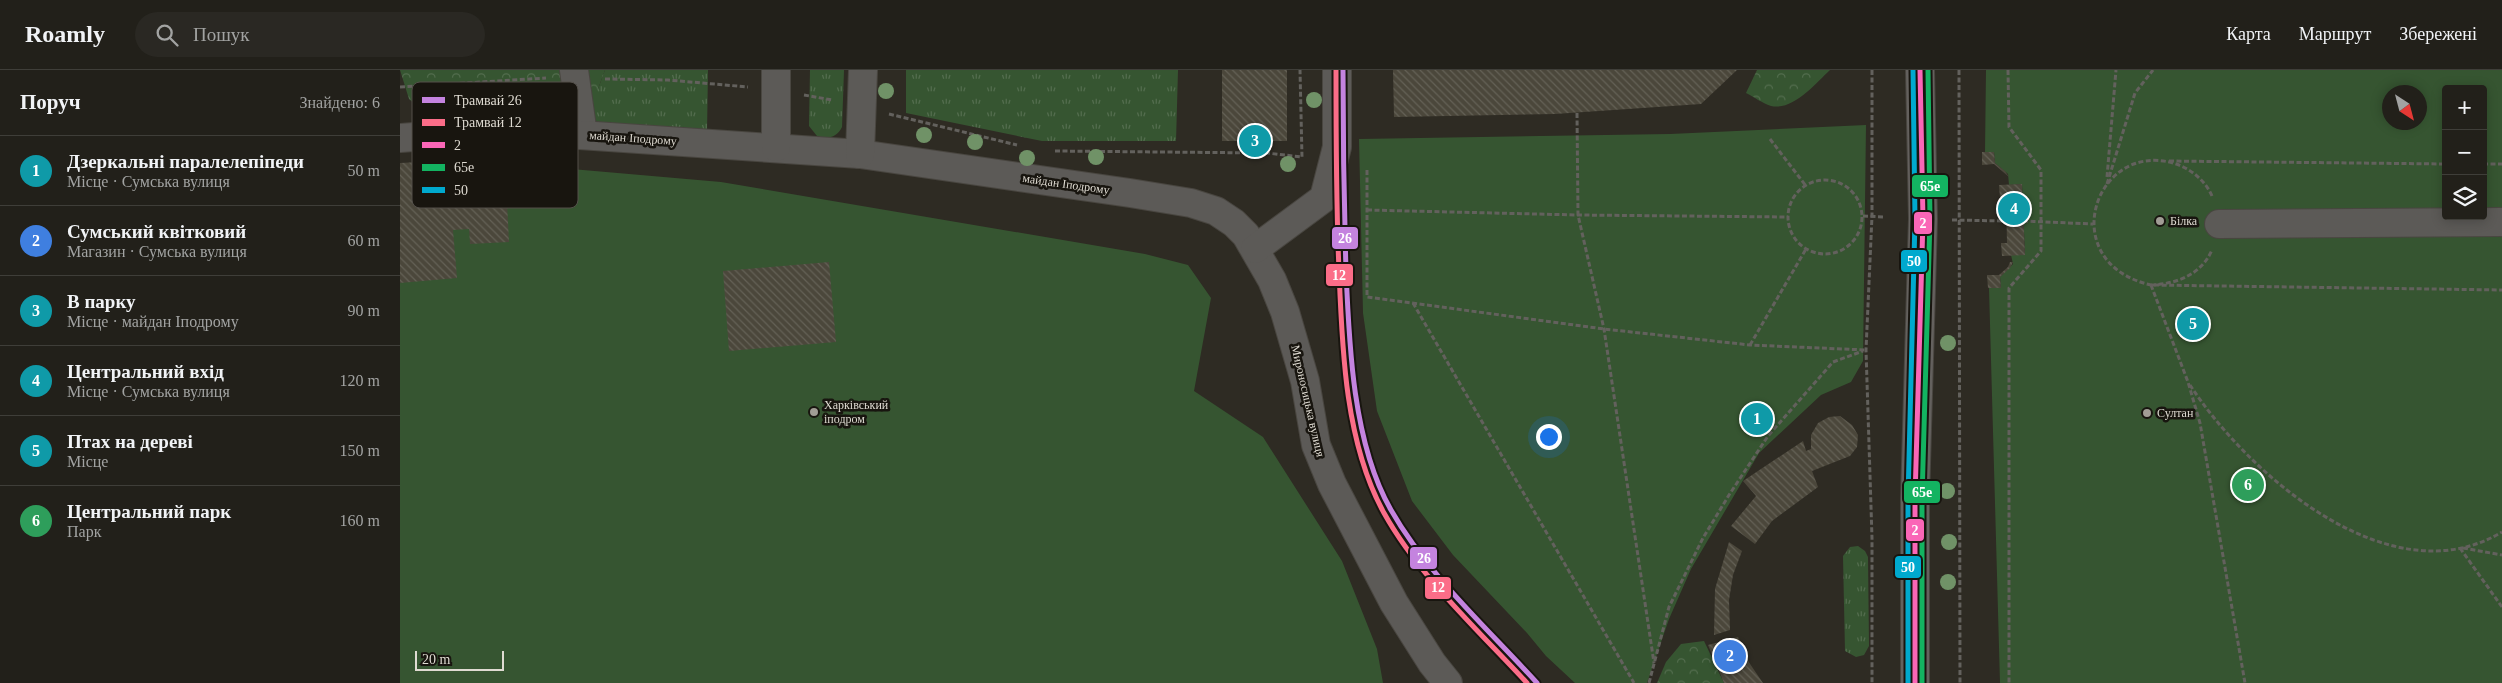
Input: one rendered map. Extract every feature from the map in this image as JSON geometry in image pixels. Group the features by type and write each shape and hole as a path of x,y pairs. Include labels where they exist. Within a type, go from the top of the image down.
{"main road":[{"path":"1915,683 1915,499 1923,218 1920,70"}],"street":[{"path":"860,154 863,70"},
{"path":"1255,249 1324,198 1337,147 1337,70"},
{"path":"776,80 776,147"},
{"path":"578,97 583,135"},
{"name":"майдан Іподрому","path":"578,135 860,154 1191,203 1216,211 1234,223 1255,249"},
{"path":"2219,224 2502,222"},
{"name":"Мироносицька вулиця","path":"1255,249 1272,280 1285,312 1305,381 1316,445 1332,484 1394,603 1432,663 1448,683"}],"path":[{"path":"1050,150 1267,153 1302,157 1300,70"},
{"path":"1872,70 1872,216 1866,350 1872,538 1872,683"},
{"path":"1959,70 1960,683"},
{"path":"2008,70 2009,127 2041,170 2042,222 2041,251 2009,288 2009,683"},
{"path":"2107,184 2116,70"},
{"path":"2153,70 2134,93 2107,184 2097,203 2093,224 2100,250 2104,258 2117,272 2133,281 2151,285 2502,290"},
{"path":"479,82 558,77 575,74 668,80 776,80"},
{"path":"1577,113 1578,216 1604,330 1654,663"},
{"path":"892,115 1021,146"},
{"path":"1770,139 1806,186"},
{"path":"2151,285 2168,284 2184,279 2198,270 2209,257 2216,241 2219,224 2217,206 2209,189 2197,175 2182,165 2164,160"},
{"path":"2107,184 2123,170 2142,161 2442,164"},
{"path":"2487,164 2502,164"},
{"path":"1367,170 1367,297 1604,330 1750,345 1866,350"},
{"path":"1818,181 1839,182 1856,196 1863,216 1857,237 1841,251 1829,254 1817,254 1806,249 1796,240 1790,229 1788,217 1790,205 1796,194 1806,186 1818,181"},
{"path":"1367,210 1578,216 1788,217"},
{"path":"1863,216 1885,217"},
{"path":"1950,220 2006,221"},
{"path":"2023,221 2093,224"},
{"path":"1750,345 1806,249"},
{"path":"2151,285 2188,382 2206,454 2245,683"},
{"path":"1413,303 1634,683"},
{"path":"1650,683 1669,607 1703,538 1768,436 1833,362 1866,350"},
{"path":"2188,382 2216,420 2256,463 2280,485 2320,513 2361,536 2380,542 2420,549 2460,548 2502,555"},
{"path":"2460,548 2479,543 2502,532"},
{"path":"2460,548 2502,607"}],"green space":[{"path":"400,70 605,70 598,89 578,89 578,82 412,82 412,102 409,99"},
{"path":"605,70 708,70 707,132 578,129 578,89 598,89"},
{"path":"810,70 844,70 842,127 832,137 817,136 809,126"},
{"path":"906,70 1178,70 1176,141 1042,141 906,113"},
{"path":"1757,70 1830,70 1811,89 1795,100 1779,106 1771,106 1746,93"},
{"path":"1986,70 2502,70 2502,683 2000,683 1989,288 2001,288 2000,277 2013,264 2011,255 2025,255 2022,184 2009,185 2008,174 1995,163 1994,152 1985,152"},
{"path":"1866,125 1863,361 1851,382 1821,395 1759,453 1691,569 1669,619 1647,683 1575,683 1546,656 1527,633 1453,555 1412,501 1377,411 1363,313 1359,139 1670,134"},
{"name":"Харківський іподром","path":"578,170 721,182 1145,254 1188,265 1211,298 1194,391 1263,437 1342,561 1377,649 1383,683 400,683 400,173 412,172 412,208 578,208"},
{"path":"1858,546 1865,551 1868,557 1869,646 1864,655 1856,657 1845,651 1843,556 1850,547"},
{"path":"1704,641 1724,683 1657,683 1666,662 1681,644"}],"building":[{"path":"1222,70 1287,70 1287,141 1222,141"},
{"path":"1393,70 1737,70 1701,104 1555,114 1394,117"},
{"path":"1982,152 1994,152 1995,163 2009,177 1994,164 1982,165"},
{"path":"412,162 412,208 507,208 509,242 470,244 469,229 453,230 457,278 400,283 400,163"},
{"path":"2022,184 2025,255 2002,256 2001,243 2007,243 2006,198 2000,198 1999,185"},
{"path":"829,262 836,342 729,351 723,271"},
{"path":"2010,262 2013,262 2010,268 2000,277 2001,288 1988,288 1987,275 1999,275 2008,267"},
{"path":"1840,416 1852,425 1858,435 1857,447 1850,456 1812,471 1818,487 1772,521 1755,544 1731,526 1756,496 1743,481 1803,441 1806,451 1811,449 1811,435 1818,423 1829,417"},
{"path":"1729,542 1742,551 1733,575 1729,600 1730,630 1714,635 1715,589"},
{"path":"1738,637 1748,661 1763,683 1724,683 1708,645"}],"tram line":[{"name":"12","path":"1336,70 1337,220 1344,363 1353,426 1361,456 1371,486 1384,513 1414,559 1450,602 1527,683"},
{"name":"26","path":"1343,70 1343,145 1349,330 1355,393 1368,455 1378,484 1391,510 1422,557 1459,600 1537,683"}],"transit line":[{"name":"50","path":"1908,683 1908,499 1915,219 1913,70"},
{"name":"2","path":"1915,683 1915,499 1923,219 1920,70"},
{"name":"65е","path":"1922,683 1922,499 1930,219 1928,70"}],"place":[{"name":"В парку","path":"1255,141"},
{"name":"Центральний вхід","path":"2014,209"},
{"name":"Білка","path":"2160,221"},
{"name":"Птах на дереві","path":"2193,324"},
{"name":"Харківський іподром","path":"814,412"},
{"name":"Султан","path":"2147,413"},
{"name":"Дзеркальні паралелепіпеди","path":"1757,419"},
{"name":"Центральний парк","path":"2248,485"},
{"name":"Сумський квітковий","path":"1730,656"}]}
